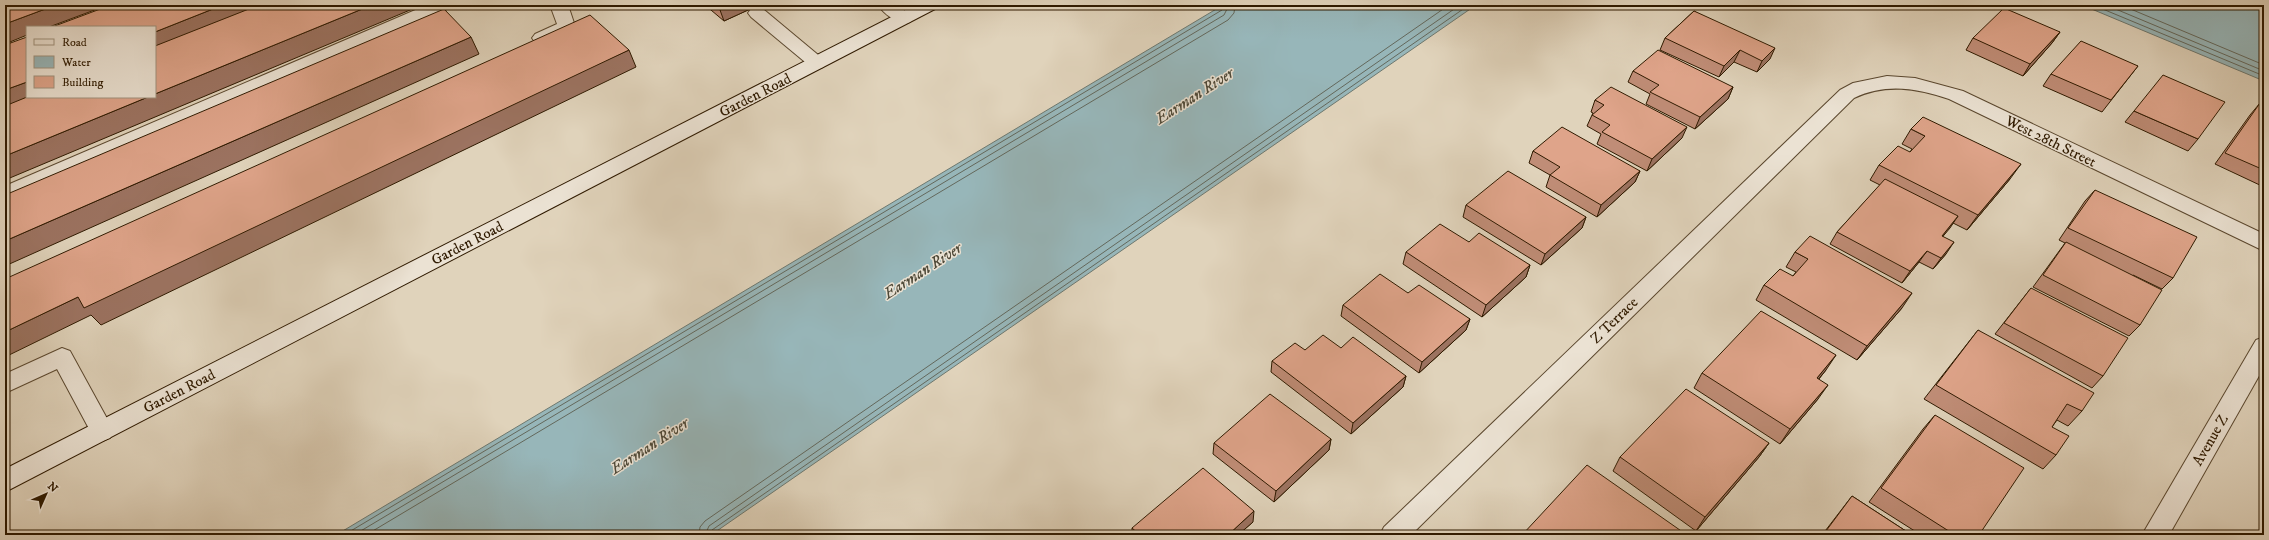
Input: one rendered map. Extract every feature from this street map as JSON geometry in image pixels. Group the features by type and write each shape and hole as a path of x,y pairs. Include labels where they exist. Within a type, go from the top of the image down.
{"street":[{"name":"Garden Road","path":"5,481 929,5"},
{"name":"West 28th Street","path":"1835,106 1847,94 1863,85 1904,81 1931,86 1956,95 2264,242"},
{"name":"Z Terrace","path":"1393,535 1835,106"},
{"name":"Avenue Z","path":"2156,535 2264,346"}],"lane":[{"path":"5,194 441,5"},
{"path":"523,46 566,26 558,5"},
{"path":"887,5 904,18"},
{"path":"757,14 817,63"},
{"path":"5,384 62,357 102,431"}],"water":[{"name":"Earman River","path":"1223,5 1476,5 711,535 336,535"},
{"path":"2082,5 2264,5 2264,81"}],"building":[{"path":"5,5 56,5 5,24"},
{"path":"111,5 223,5 156,32 156,26 55,26"},
{"path":"259,5 372,5 156,94 156,46"},
{"path":"715,5 731,5 720,10"},
{"path":"2004,8 2060,32 2030,64 1973,38"},
{"path":"444,9 471,37 5,241 5,195"},
{"path":"1694,11 1775,48 1762,61 1740,50 1724,66 1665,38"},
{"path":"590,15 629,50 84,308 78,297 5,332 5,279"},
{"path":"26,37 26,82 5,90 5,45"},
{"path":"2081,41 2138,66 2111,100 2051,74"},
{"path":"1658,50 1733,87 1700,117 1650,92 1659,85 1633,71"},
{"path":"2163,75 2225,102 2198,139 2134,111"},
{"path":"1611,87 1687,127 1652,159 1602,132 1610,125 1592,115 1604,105 1595,100"},
{"path":"26,97 146,98 5,156 5,106"},
{"path":"2260,103 2264,105 2264,170 2225,153"},
{"path":"1923,117 2021,164 1978,215 1879,165 1898,146 1910,152 1925,136 1911,129"},
{"path":"1562,127 1640,171 1601,205 1550,175 1560,167 1533,151"},
{"path":"1508,171 1586,217 1545,254 1466,205"},
{"path":"1885,179 1958,216 1942,236 1954,242 1941,258 1927,251 1910,271 1837,232"},
{"path":"2095,190 2197,237 2173,278 2068,228"},
{"path":"1440,224 1469,242 1479,233 1530,265 1486,305 1406,252"},
{"path":"1810,236 1912,293 1867,346 1764,285 1780,269 1793,276 1808,259 1795,252"},
{"path":"2066,242 2162,290 2140,325 2043,275"},
{"path":"1380,274 1408,293 1419,285 1470,319 1422,362 1343,305"},
{"path":"2031,288 2128,338 2103,376 2004,323"},
{"path":"1761,311 1836,355 1817,378 1828,385 1790,429 1702,373"},
{"path":"1978,330 2094,393 2082,411 2067,404 2052,427 2069,436 2056,455 1936,385"},
{"path":"1323,335 1341,348 1353,337 1406,376 1353,423 1272,361 1295,343 1305,350"},
{"path":"1686,389 1769,443 1705,517 1620,457"},
{"path":"1270,394 1331,439 1276,491 1214,443"},
{"path":"1935,415 2024,468 1979,535 1955,535 1881,488"},
{"path":"1587,465 1687,535 1522,535"},
{"path":"1203,468 1254,511 1228,535 1140,535 1132,528"},
{"path":"1852,496 1912,535 1823,535"}]}
